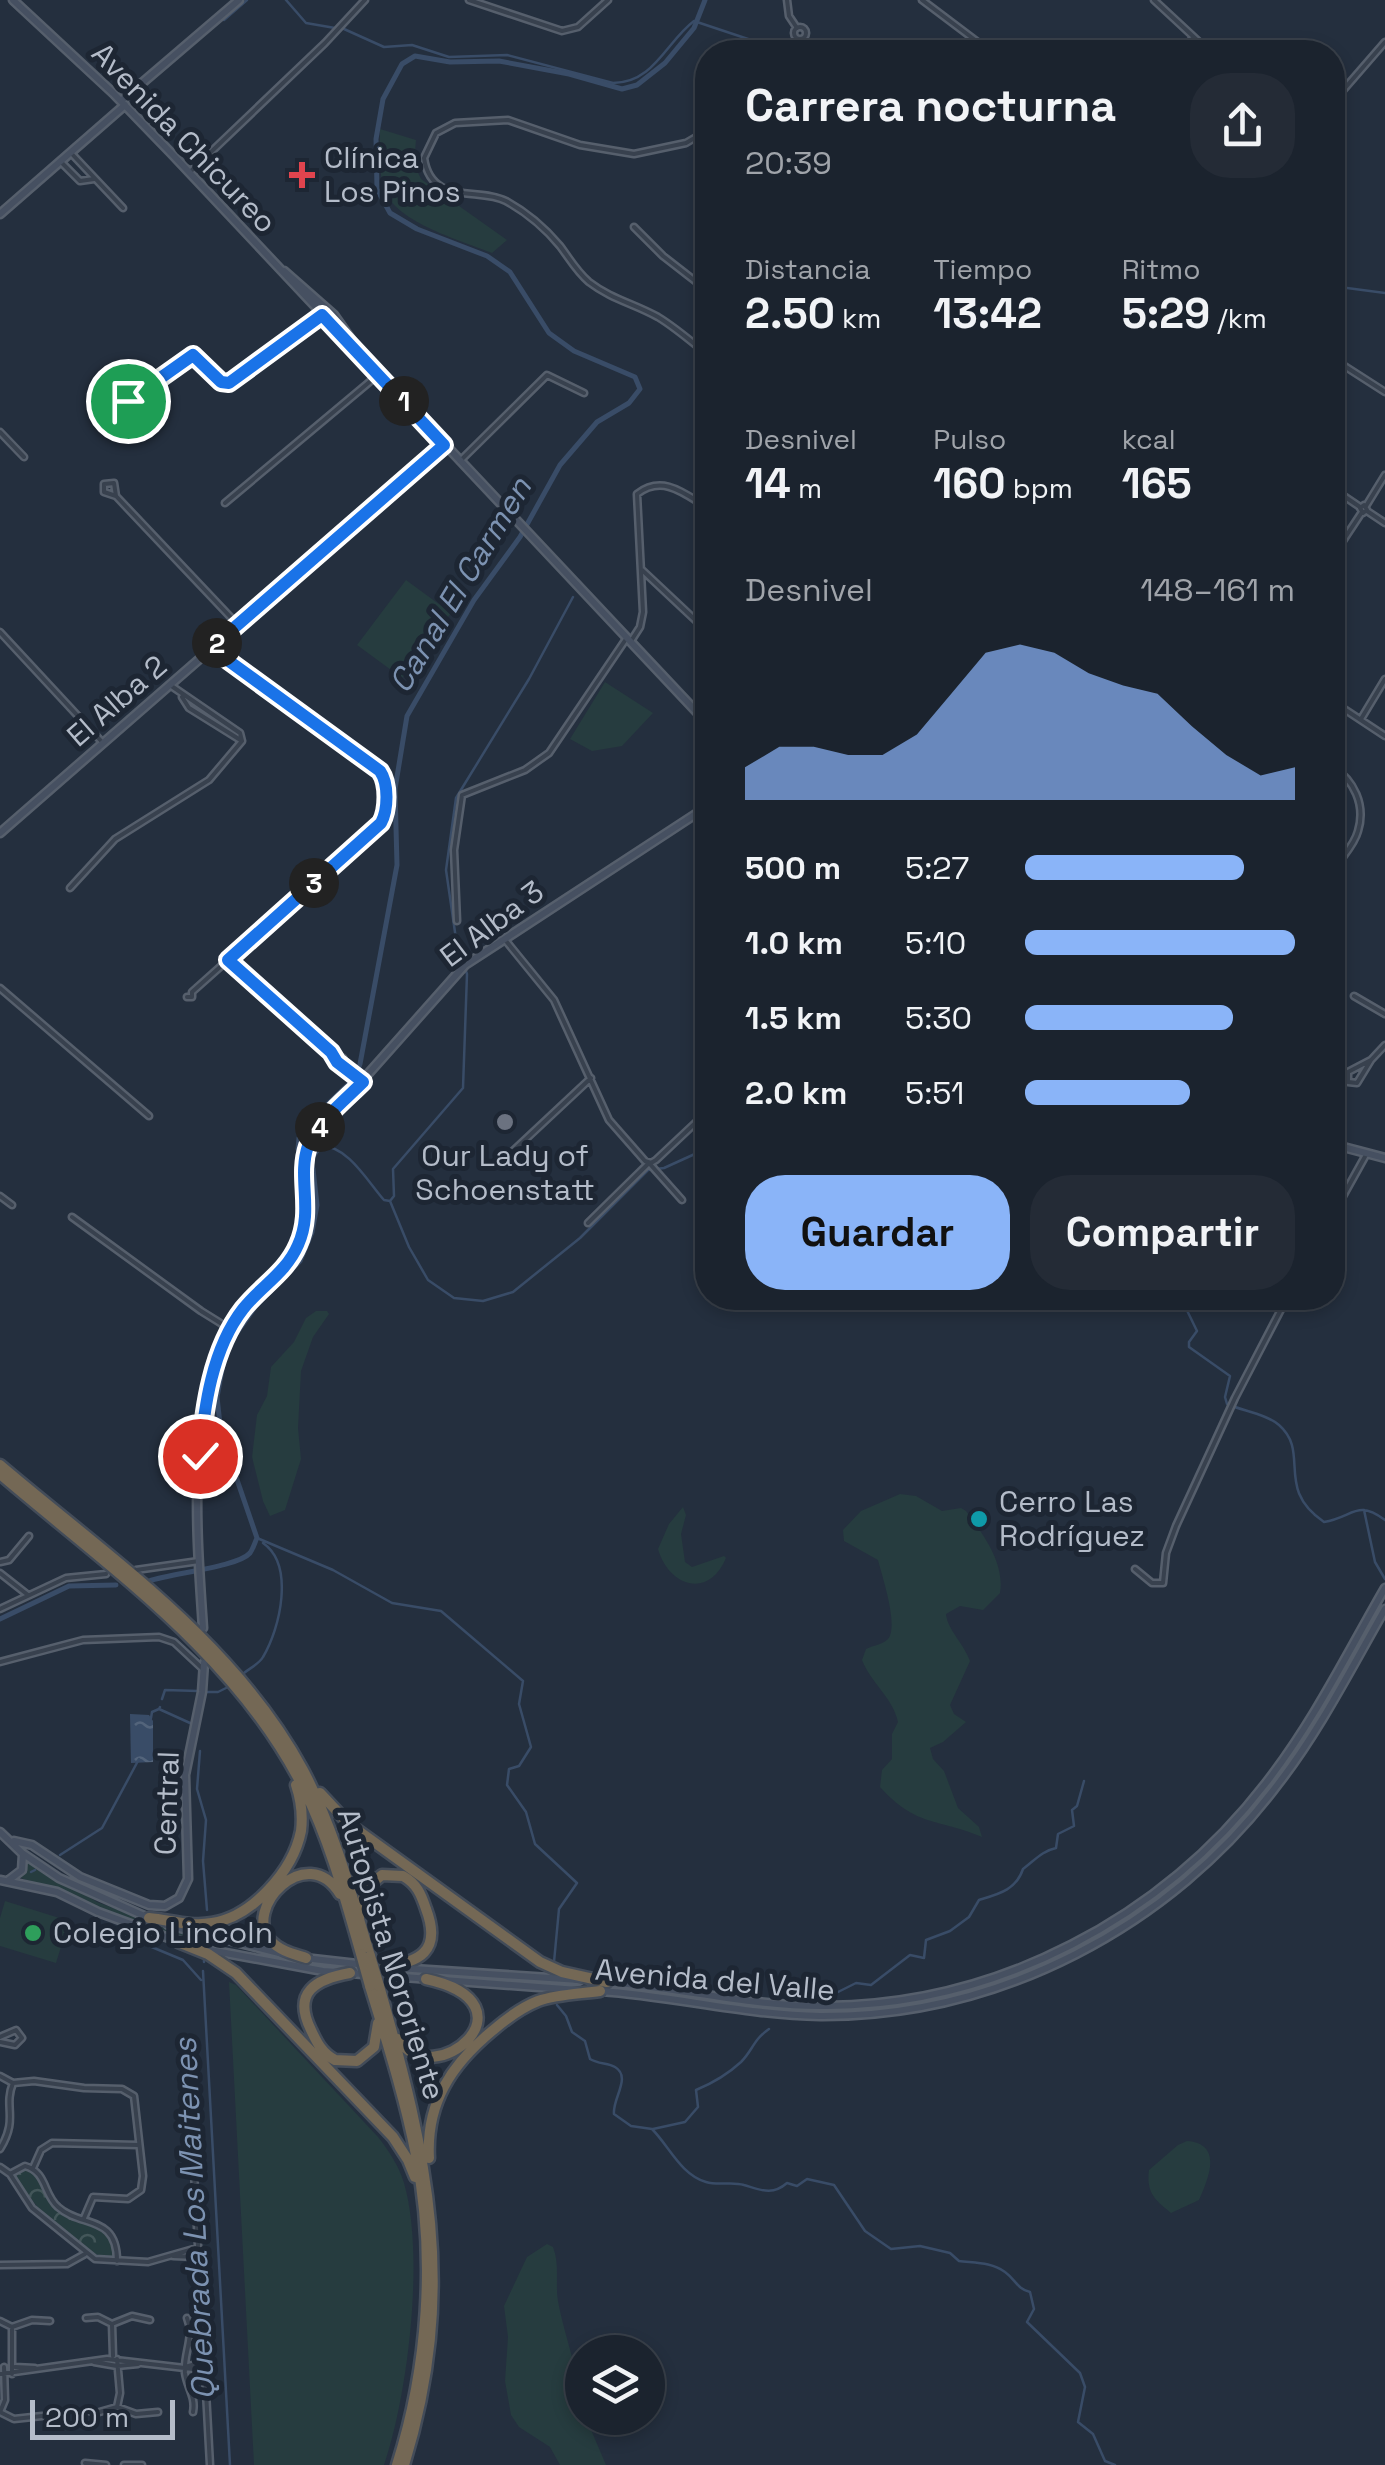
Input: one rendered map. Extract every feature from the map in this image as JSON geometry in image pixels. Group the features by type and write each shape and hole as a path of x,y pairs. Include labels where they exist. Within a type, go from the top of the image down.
{"highway":[{"name":"Autopista Nororiente","path":"0,1464 205,1641 259,1702 303,1771 336,1845 361,1926 365,1955"},
{"name":"Autopista Nororiente","path":"0,1474 202,1648 249,1702 286,1756 320,1824 365,1955 418,2132 434,2258 422,2398 404,2465"},
{"path":"149,1918 194,1925 223,1921 250,1906 275,1880 294,1851 302,1822 299,1795 286,1756"},
{"path":"303,1771 348,1824 532,1956 553,1969 604,1986"},
{"path":"306,1958 280,1948 266,1934 263,1915 270,1900 292,1878 312,1873 334,1885 348,1909"},
{"path":"361,1926 362,1896 375,1878 399,1874 418,1888 431,1922 429,1946 413,1961 382,1966"},
{"path":"178,1942 216,1959 241,1978 386,2130 408,2160 427,2203"},
{"path":"350,1973 322,1980 310,1989 304,2001 306,2020 322,2050 340,2062 353,2062 365,2056 377,2038 381,2009"},
{"path":"381,2009 400,2042 413,2055 433,2058 462,2044 477,2023 474,2001 455,1986 426,1979"},
{"path":"427,2203 431,2120 440,2090 455,2066 488,2034 526,2006 604,1986"},
{"name":"Autopista Nororiente","path":"397,2465 414,2402 424,2324 427,2203"}],"main road":[{"name":"Avenida Chicureo","path":"13,0 190,172 695,710"},
{"path":"0,214 240,0"},
{"name":"Avenida Chicureo","path":"279,267 334,315 366,361"},
{"name":"El Alba 2","path":"0,831 444,445"},
{"name":"El Alba 3","path":"203,1628 198,1488 203,1425 217,1362 230,1329 244,1307 286,1266 298,1245 307,1215 304,1164 308,1148 358,1078 463,967 695,814"},
{"path":"1345,1148 1385,1158"},
{"name":"Avenida del Valle","path":"2,1881 57,1892 178,1942 279,1965 426,1979 677,1988 776,2004 866,2004 956,1990 1059,1951 1112,1921 1162,1887 1240,1815 1302,1731 1385,1588"},
{"name":"Avenida del Valle","path":"0,1832 22,1853 67,1882 149,1918 229,1942 306,1958 604,1986 778,2014 864,2014 967,1997 1024,1978 1128,1924 1170,1894 1254,1814 1312,1736 1385,1609"},
{"name":"Central","path":"11,1841 32,1845 80,1877 142,1902 165,1906 180,1898 188,1879 185,1775 204,1667"},
{"path":"22,1853 32,1845"},
{"name":"Avenida del Valle","path":"2,1881 21,1872 22,1853"}],"street":[{"path":"190,172 365,0"},
{"path":"469,0 562,32 575,28 608,0"},
{"path":"786,0 796,28"},
{"path":"922,0 975,40"},
{"path":"1154,0 1192,39"},
{"path":"1345,88 1385,42"},
{"path":"695,138 634,154 580,145 508,120 455,123 432,138 424,158 430,175 443,187 460,195 497,198 512,205 548,233 588,281 618,302 665,322 695,345"},
{"path":"70,153 122,208"},
{"path":"61,162 80,181 94,178"},
{"path":"634,228 695,280"},
{"path":"128,401 193,355 221,382 229,383 322,315"},
{"path":"1345,366 1385,392"},
{"path":"225,504 378,374"},
{"path":"460,461 547,375 584,393"},
{"path":"0,432 24,457"},
{"path":"1345,539 1385,475"},
{"path":"457,921 454,850 462,796 525,770 550,753 643,617 636,503 639,492 655,485 668,485 695,501"},
{"path":"116,496 238,625"},
{"path":"1345,497 1385,523"},
{"path":"642,570 695,620"},
{"path":"0,632 103,742"},
{"path":"192,992 381,823 386,811 385,779 380,771 211,648"},
{"path":"1361,719 1385,679"},
{"path":"70,888 120,835 209,780 242,740 189,708 170,685"},
{"path":"1345,709 1385,736"},
{"path":"1345,778 1354,786 1360,815 1358,832 1345,853"},
{"path":"503,938 554,1000 613,1126 682,1200"},
{"path":"228,960 342,1058 358,1078"},
{"path":"0,988 149,1116"},
{"path":"1354,996 1385,1014"},
{"path":"1371,1060 1348,1072 1348,1082 1358,1083 1385,1045"},
{"path":"498,1165 591,1078"},
{"path":"588,1223 695,1123"},
{"path":"1345,1193 1367,1154"},
{"path":"0,1196 12,1205"},
{"path":"72,1217 230,1329"},
{"path":"1135,1569 1152,1583 1164,1583 1164,1560 1172,1534 1231,1406 1282,1310"},
{"path":"0,1562 9,1560 29,1536"},
{"path":"136,1570 199,1567"},
{"path":"0,1573 28,1595"},
{"path":"0,1610 71,1576 106,1574"},
{"path":"0,1662 83,1640 159,1637 174,1642 204,1667"},
{"path":"188,2062 210,2465"},
{"path":"0,2076 13,2083 34,2081 128,2091 136,2103 143,2180 139,2193 128,2200 93,2197 84,2218"},
{"path":"0,2150 11,2128 13,2083"},
{"path":"32,2168 41,2150 52,2143 138,2145"},
{"path":"10,2174 24,2166 42,2176 57,2206 108,2232 117,2261"},
{"path":"0,2167 10,2174 32,2208 85,2254 98,2260 148,2262 197,2248"},
{"path":"0,2265 67,2264 85,2254"},
{"path":"172,2256 198,2257"},
{"path":"86,2318 96,2317 112,2324 132,2316 150,2320"},
{"path":"187,2318 191,2334 185,2367 194,2412"},
{"path":"12,2328 32,2320 50,2322"},
{"path":"0,2321 12,2328"},
{"path":"85,2410 108,2412 116,2407 120,2396 112,2324"},
{"path":"12,2328 12,2374"},
{"path":"2,2374 115,2359 204,2370"},
{"path":"94,2362 115,2366 139,2364"},
{"path":"185,2367 203,2362"},
{"path":"40,2369 2,2367 4,2400 0,2412 14,2419 42,2416"},
{"path":"116,2407 136,2414 158,2412"},
{"path":"85,2463 106,2465"},
{"path":"124,2465 142,2465"}],"green space":[{"path":"380,129 416,140 414,164 421,179 507,240 492,253 432,230 403,212 392,202 383,184"},
{"path":"406,580 451,613 402,678 357,645"},
{"path":"605,682 653,713 622,746 592,751 570,739"},
{"path":"316,1311 329,1314 313,1337 301,1371 301,1459 285,1510 270,1516 252,1457 257,1415 267,1396 271,1367 294,1342 306,1318"},
{"path":"900,1494 916,1496 942,1511 966,1511 991,1549 999,1571 1000,1593 983,1610 960,1606 946,1614 970,1661 950,1705 954,1714 966,1722 930,1748 958,1808 979,1827 982,1837 916,1815 880,1787 882,1770 892,1759 892,1734 898,1722 892,1705 862,1660 866,1649 888,1639 891,1613 878,1560 844,1541 843,1530 861,1511"},
{"path":"683,1507 685,1562 692,1567 726,1558 719,1571 700,1583 690,1583 671,1572 658,1549 669,1524"},
{"path":"28,1859 97,1902 202,1940 201,1946 116,1918 69,1894 21,1878"},
{"name":"Colegio Lincoln","path":"5,1901 69,1921 56,1963 0,1946 0,1918"},
{"path":"229,1982 378,2137 404,2183 413,2248 411,2325 400,2402 384,2465 254,2465"},
{"path":"1187,2141 1206,2149 1209,2173 1199,2200 1171,2213 1153,2195 1149,2170"},
{"path":"23,2170 36,2175 58,2209 101,2229 110,2242 113,2257 86,2249 58,2228 16,2176"},
{"path":"547,2244 553,2247 558,2301 566,2335 565,2435 593,2435 606,2465 560,2465 550,2447 519,2427 511,2415 505,2381 508,2337 504,2306 527,2257"}],"water":[{"path":"130,1714 149,1715 153,1721 153,1762 131,1763"}],"waterway":[{"path":"224,20 247,0"},
{"path":"286,0 306,23 335,28"},
{"name":"Canal El Carmen","path":"149,1581 243,1558 257,1538 221,1433 217,1397 224,1359 233,1338 255,1307 300,1261 312,1232 317,1205 313,1169 298,1149 299,1138 309,1122 355,1078 360,1064 397,865 395,789 407,716 474,600 520,537 560,465 597,422 629,403 640,389 635,377 574,351 549,333 510,272 487,256 417,229 390,213 377,189 376,139 383,99 402,64 415,56 450,62 499,61 622,89 637,85 665,63 694,28 705,0"},
{"path":"344,29 384,47 412,45 449,57 507,55 613,83 627,81 649,69 694,21 751,40"},
{"path":"1345,288 1385,293"},
{"path":"390,1201 394,1196 393,1169 463,1088 467,974 457,946 446,870 456,798 529,679 573,597"},
{"path":"311,1161 322,1146 349,1158 384,1200 390,1201 428,1280 454,1298 483,1301 513,1292 580,1238 648,1170 664,1168 695,1154"},
{"path":"1187,1310 1197,1331 1189,1347 1230,1376 1227,1404 1268,1418 1288,1436 1296,1484 1309,1509 1324,1522 1361,1510 1385,1520"},
{"path":"1364,1510 1375,1562 1385,1579"},
{"path":"257,1538 333,1570 392,1603 441,1611 523,1681 519,1704 531,1747 519,1766 509,1769 507,1785 526,1812 535,1844 577,1883 559,1909 554,1962"},
{"name":"Quebrada Los Maitenes","path":"244,1673 261,1659 279,1614 279,1566 263,1543"},
{"name":"Canal El Carmen","path":"0,1619 69,1586 116,1585"},
{"name":"Quebrada Los Maitenes","path":"207,1692 228,1687"},
{"name":"Quebrada Los Maitenes","path":"162,1699 165,1690 198,1691"},
{"name":"Quebrada Los Maitenes","path":"160,1707 190,1723"},
{"path":"151,1718 152,1712 159,1709"},
{"name":"Quebrada Los Maitenes","path":"200,1751 197,1789 206,1820 203,1861 207,1910"},
{"path":"60,1855 102,1828 139,1759"},
{"path":"800,1996 836,1993 856,1983 871,1985 910,1955 924,1958 926,1940 950,1931 969,1917 979,1900 1006,1890 1023,1869 1056,1848 1058,1834 1074,1826 1072,1810 1077,1806 1084,1781"},
{"path":"31,1872 35,1870"},
{"path":"118,1933 183,1960 201,1980"},
{"name":"Quebrada Los Maitenes","path":"205,1945 206,1940"},
{"name":"Quebrada Los Maitenes","path":"203,1971 230,2465"},
{"path":"557,2005 572,2032 585,2041 590,2059 620,2071 622,2082 614,2114 631,2126 652,2129 682,2167 697,2178 766,2191 787,2183 797,2186 807,2179 834,2185 865,2231 891,2249 920,2246 950,2253 959,2261 994,2266 1030,2292 1034,2309 1027,2322 1080,2373 1085,2387 1078,2422 1093,2434 1105,2461 1115,2465"},
{"path":"653,2129 685,2122 698,2107 696,2090 736,2066 769,2029"}],"place":[{"name":"Clínica Los Pinos","path":"302,175"},
{"name":"Our Lady of Schoenstatt","path":"505,1122"},
{"name":"Cerro Las Rodríguez","path":"979,1519"},
{"name":"Colegio Lincoln","path":"33,1933"}],"route":[{"path":"128,401 193,355 221,382 229,383 322,315 444,445 211,648 380,771 385,779 386,811 381,823 228,960 363,1082 312,1137 304,1164 308,1208 302,1238 286,1266 244,1307 228,1333 212,1378 200,1456"}]}
